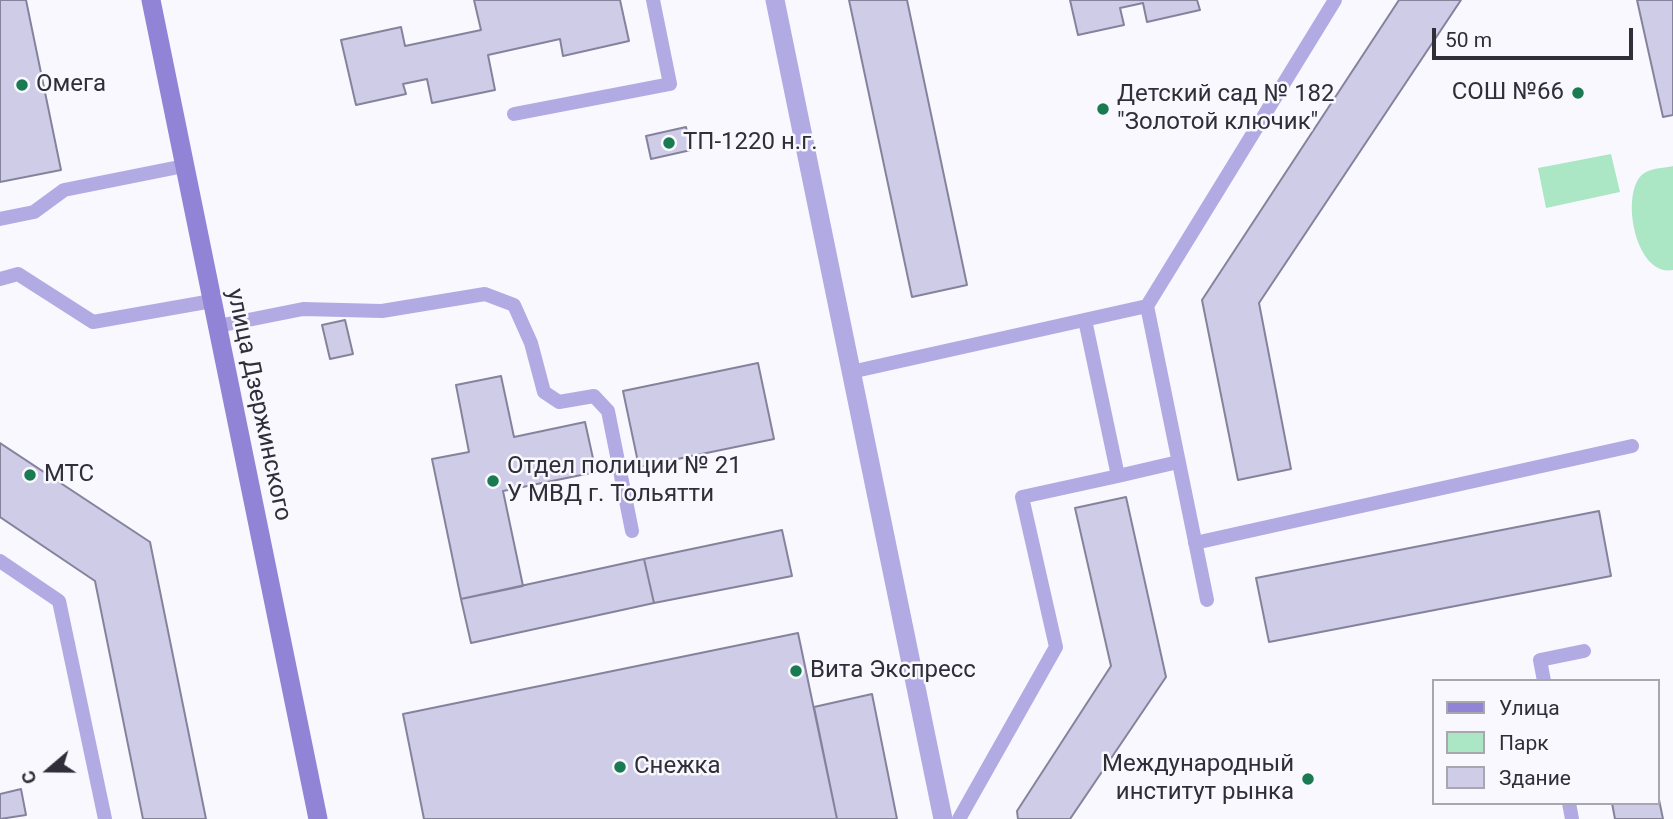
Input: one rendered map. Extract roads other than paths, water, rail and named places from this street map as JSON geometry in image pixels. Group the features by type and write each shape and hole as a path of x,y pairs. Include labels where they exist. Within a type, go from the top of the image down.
{"main road":[{"name":"улица Дзержинского","path":"151,0 318,819"}],"street":[{"path":"775,0 943,819"}],"lane":[{"path":"514,114 670,84 653,0"},
{"path":"1207,600 1147,306 1335,0"},
{"path":"0,219 34,212 64,190 184,166"},
{"path":"0,279 18,274 93,322 212,300"},
{"path":"218,326 303,309 382,311 485,294 514,305 531,343 544,392 559,402 594,396 608,411 632,531"},
{"path":"852,372 1147,306"},
{"path":"1085,320 1118,476"},
{"path":"1195,543 1632,446"},
{"path":"959,819 1056,646 1022,497 1178,462"},
{"path":"0,561 59,601 105,819"},
{"path":"1545,679 1540,660 1584,651"}],"place":[{"name":"Омега","path":"22,85"},
{"name":"СОШ №66","path":"1578,93"},
{"name":"Детский сад № 182 \"Золотой ключик\"","path":"1103,109"},
{"name":"ТП-1220 н.г.","path":"669,143"},
{"name":"МТС","path":"30,475"},
{"name":"Отдел полиции № 21 У МВД г. Тольятти","path":"493,481"},
{"name":"Вита Экспресс","path":"796,671"},
{"name":"Снежка","path":"620,767"},
{"name":"Международный институт рынка","path":"1308,779"}]}
